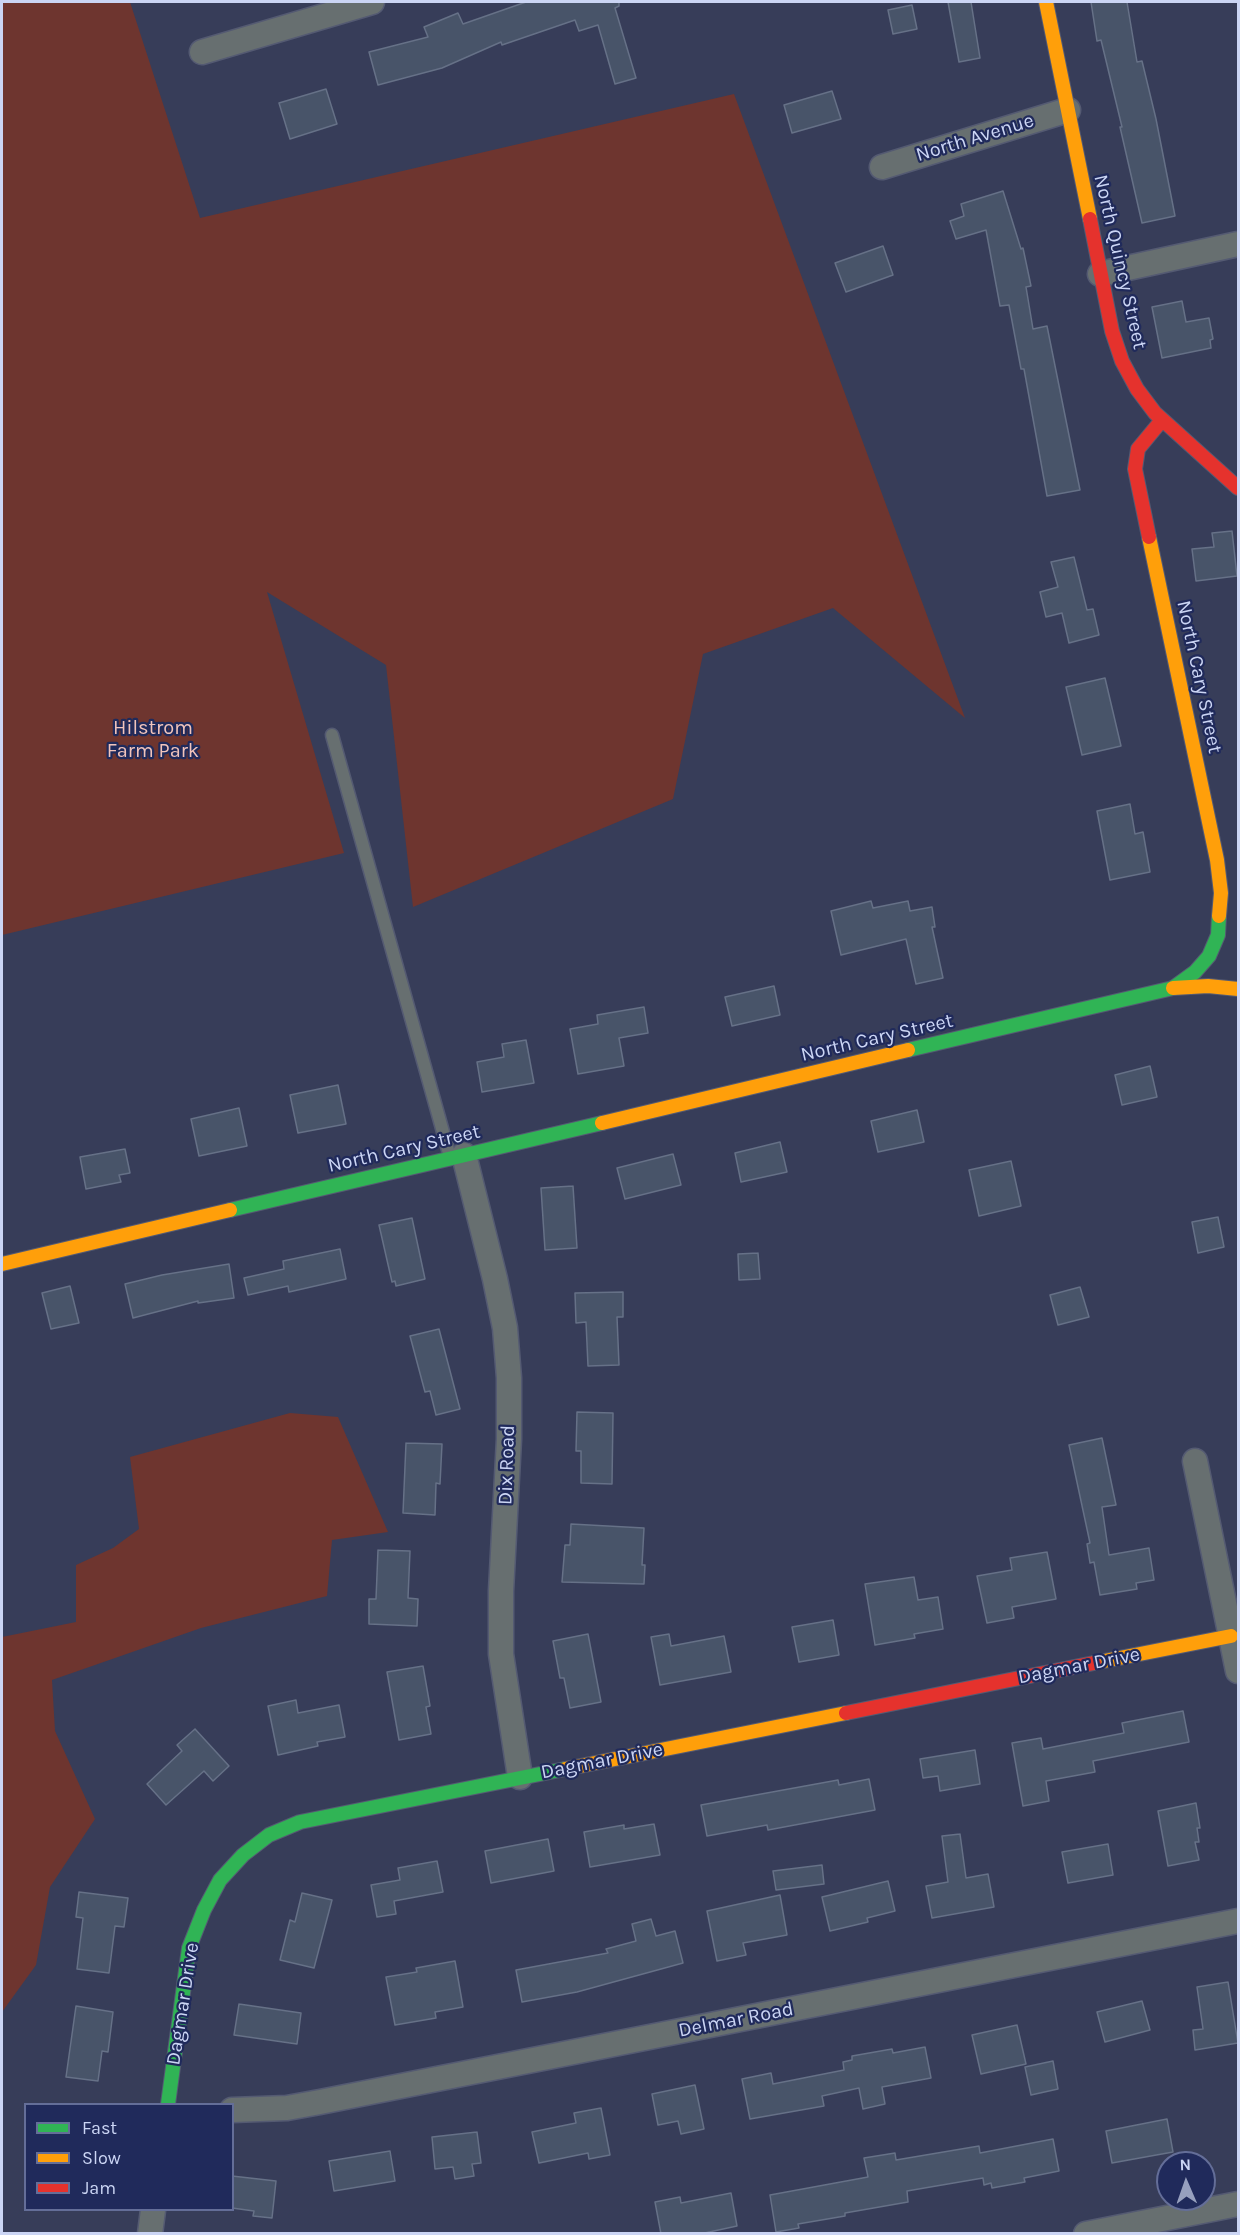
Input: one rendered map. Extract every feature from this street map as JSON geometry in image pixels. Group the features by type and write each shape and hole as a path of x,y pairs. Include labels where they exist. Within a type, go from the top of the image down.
{"main road":[{"name":"North Quincy Street","path":"1046,2 1112,331 1122,361 1137,389 1162,420 1239,488"},
{"name":"North Cary Street","path":"2,1264 1173,988 1195,972 1209,956 1218,935 1221,893 1217,860 1136,469 1138,449 1162,420"},
{"path":"1173,988 1208,986 1239,989"},
{"name":"Dagmar Drive","path":"168,2103 189,1948 220,1880 243,1855 269,1835 300,1822 1231,1636"}],"street":[{"path":"201,52 372,2"},
{"name":"North Avenue","path":"882,167 1068,110"},
{"path":"1100,274 1239,244"},
{"name":"Dix Road","path":"457,1157 495,1279 505,1328 509,1378 509,1439 501,1591 501,1654 520,1777"},
{"path":"1195,1461 1239,1671"},
{"name":"Delmar Road","path":"234,2110 287,2108 320,2102 1239,1921"},
{"path":"1086,2234 1159,2227 1239,2204"},
{"path":"150,2234 153,2211"}],"lane":[{"path":"332,735 457,1157"}],"green space":[{"name":"Hilstrom Farm Park","path":"2,2 130,2 200,218 734,94 965,718 833,608 703,654 673,799 413,907 386,665 267,592 344,853 2,935"},
{"path":"290,1413 338,1417 388,1532 332,1540 327,1596 201,1628 52,1680 55,1731 95,1819 50,1887 36,1965 2,2012 2,1637 76,1622 76,1565 113,1548 139,1529 130,1457"}],"building":[{"path":"526,2 619,2 619,6 615,8 636,78 615,84 598,25 579,31 575,20 502,45 501,42 442,68 378,85 369,52 428,37 424,27 458,13 463,24"},
{"path":"948,2 971,2 980,58 959,62"},
{"path":"1091,2 1127,2 1137,62 1142,61 1175,216 1142,223 1101,40 1097,41"},
{"path":"912,5 917,29 893,34 888,10"},
{"path":"326,89 337,124 290,139 279,103"},
{"path":"832,91 841,119 792,133 784,105"},
{"path":"1003,191 1021,249 1023,248 1031,286 1026,287 1033,329 1047,326 1080,490 1047,496 1024,369 1021,369 1009,305 1000,306 986,230 956,239 950,221 964,216 961,204"},
{"path":"883,246 893,275 846,292 835,263"},
{"path":"1182,301 1186,322 1209,318 1213,339 1210,340 1211,348 1162,358 1152,307"},
{"path":"1232,531 1237,576 1196,581 1192,549 1214,547 1212,533"},
{"path":"1074,557 1087,610 1093,609 1099,635 1069,643 1062,613 1046,617 1040,592 1058,587 1051,562"},
{"path":"1105,678 1121,746 1082,755 1066,687"},
{"path":"1130,804 1135,834 1143,832 1150,872 1110,880 1097,811"},
{"path":"871,901 873,908 908,901 910,911 932,907 935,927 932,927 943,978 916,984 906,939 841,955 831,911"},
{"path":"774,986 780,1015 732,1026 725,997"},
{"path":"644,1007 648,1033 619,1038 624,1066 578,1074 570,1029 598,1024 597,1015"},
{"path":"526,1040 534,1083 482,1092 477,1062 504,1057 502,1044"},
{"path":"1150,1066 1157,1097 1122,1105 1115,1075"},
{"path":"338,1085 346,1124 298,1133 290,1095"},
{"path":"239,1108 247,1146 199,1156 191,1119"},
{"path":"917,1110 924,1142 878,1152 871,1121"},
{"path":"780,1142 787,1172 741,1182 735,1153"},
{"path":"125,1149 130,1173 119,1175 121,1182 86,1189 80,1157"},
{"path":"673,1154 681,1185 625,1199 617,1168"},
{"path":"1011,1161 1021,1206 979,1216 969,1170"},
{"path":"573,1186 577,1248 545,1250 541,1188"},
{"path":"1218,1217 1224,1247 1198,1253 1192,1222"},
{"path":"412,1218 425,1279 396,1286 395,1281 392,1282 379,1225"},
{"path":"340,1249 346,1279 289,1292 288,1286 248,1295 244,1278 284,1269 283,1261"},
{"path":"758,1253 760,1279 739,1280 738,1254"},
{"path":"229,1264 234,1298 198,1303 198,1301 133,1318 125,1284 162,1275"},
{"path":"70,1286 79,1323 51,1329 42,1293"},
{"path":"1080,1287 1089,1317 1058,1325 1050,1295"},
{"path":"623,1292 623,1317 617,1317 619,1365 588,1366 586,1322 576,1323 575,1293"},
{"path":"439,1329 460,1409 436,1415 430,1391 425,1392 410,1336"},
{"path":"577,1412 613,1413 612,1484 581,1483 581,1451 576,1451"},
{"path":"1102,1438 1116,1505 1102,1507 1109,1555 1149,1548 1154,1580 1136,1583 1137,1589 1100,1595 1094,1562 1090,1563 1087,1544 1090,1543 1069,1445"},
{"path":"406,1443 442,1444 440,1484 436,1483 435,1515 403,1513"},
{"path":"571,1524 644,1528 642,1565 645,1565 644,1584 562,1582 565,1545 570,1545"},
{"path":"378,1550 410,1551 408,1598 418,1599 417,1626 369,1624 369,1599 376,1599"},
{"path":"1047,1552 1056,1599 1012,1607 1014,1618 987,1623 977,1576 1012,1570 1010,1558"},
{"path":"914,1577 918,1600 938,1597 943,1629 914,1634 915,1638 875,1645 865,1584"},
{"path":"833,1620 839,1655 799,1662 792,1627"},
{"path":"588,1634 601,1702 570,1708 564,1678 560,1678 553,1641"},
{"path":"669,1634 671,1646 724,1636 731,1672 660,1685 651,1637"},
{"path":"423,1666 430,1706 426,1707 431,1734 399,1740 387,1672"},
{"path":"296,1700 298,1713 339,1705 345,1737 317,1742 318,1746 278,1755 268,1706"},
{"path":"1183,1711 1189,1742 1093,1761 1095,1772 1046,1781 1049,1801 1023,1806 1012,1743 1041,1738 1043,1749 1124,1733 1122,1723"},
{"path":"195,1729 229,1766 213,1781 204,1771 166,1805 147,1784 182,1751 177,1745"},
{"path":"975,1750 980,1784 940,1791 938,1776 923,1778 920,1759"},
{"path":"869,1779 875,1810 768,1830 767,1825 707,1836 701,1805 838,1780 839,1785"},
{"path":"1196,1803 1200,1828 1197,1828 1199,1842 1195,1842 1199,1860 1168,1866 1158,1811"},
{"path":"654,1824 660,1855 590,1867 584,1832 624,1825 624,1829"},
{"path":"960,1834 966,1878 988,1874 994,1907 932,1918 926,1886 948,1882 942,1836"},
{"path":"548,1839 554,1871 491,1883 485,1851"},
{"path":"1108,1844 1113,1875 1068,1883 1062,1852"},
{"path":"437,1861 443,1892 394,1901 396,1914 377,1917 371,1885 400,1880 398,1868"},
{"path":"822,1865 824,1884 776,1890 773,1871"},
{"path":"888,1881 895,1911 867,1918 868,1922 830,1931 822,1897"},
{"path":"79,1892 128,1898 124,1927 115,1926 109,1973 77,1969 83,1918 76,1917"},
{"path":"302,1893 332,1900 314,1968 280,1960 290,1920 295,1922"},
{"path":"780,1895 787,1935 743,1943 746,1955 717,1961 707,1911"},
{"path":"651,1919 656,1936 675,1931 683,1963 577,1992 522,2002 516,1970 608,1953 606,1949 636,1941 632,1924"},
{"path":"455,1961 463,2007 435,2012 436,2018 395,2025 386,1977 417,1972 416,1968"},
{"path":"1228,1982 1238,2043 1195,2050 1193,2030 1203,2029 1197,1987"},
{"path":"1142,2001 1150,2030 1105,2042 1097,2012"},
{"path":"239,2004 301,2013 297,2044 234,2035"},
{"path":"76,2006 113,2012 108,2052 102,2051 98,2081 66,2077"},
{"path":"1017,2025 1026,2064 981,2074 972,2035"},
{"path":"925,2047 931,2078 882,2087 885,2104 863,2109 859,2088 822,2096 824,2106 750,2119 742,2079 771,2073 773,2084 844,2070 843,2062 852,2060 852,2056 892,2049 893,2053"},
{"path":"1053,2061 1058,2089 1031,2095 1025,2067"},
{"path":"695,2085 704,2129 681,2134 678,2121 658,2125 652,2094"},
{"path":"601,2108 610,2155 589,2159 588,2153 539,2163 532,2132 576,2123 574,2113"},
{"path":"1167,2119 1173,2151 1156,2151 1156,2155 1112,2163 1106,2131"},
{"path":"477,2132 481,2163 472,2164 474,2176 455,2179 453,2167 435,2169 432,2137"},
{"path":"1053,2139 1059,2171 1024,2178 1025,2182 992,2188 991,2183 984,2185 983,2178 907,2191 908,2202 845,2213 845,2216 798,2224 799,2228 776,2232 770,2195 868,2177 864,2158 895,2153 896,2160 979,2146 980,2153"},
{"path":"390,2151 395,2181 334,2191 329,2161"},
{"path":"234,2176 276,2181 272,2218 253,2216 254,2211 234,2208"},
{"path":"731,2193 737,2226 700,2234 661,2234 655,2202 680,2197 681,2203"}],"traffic: fast":[{"path":"908,1050 1173,988 1195,972 1209,956 1218,935 1219,916"},
{"path":"230,1210 602,1123"},
{"path":"168,2103 189,1948 204,1910 220,1880 243,1855 269,1835 300,1822 565,1769"}],"traffic: slow":[{"path":"1046,2 1090,219"},
{"path":"1149,537 1217,860 1221,893 1219,916"},
{"path":"1173,988 1208,986 1238,989"},
{"path":"602,1123 908,1050"},
{"path":"2,1264 230,1210"},
{"path":"1094,1663 1231,1636"},
{"path":"565,1769 846,1713"}],"traffic: jam":[{"path":"1090,219 1112,331 1122,361 1137,389 1155,413 1238,488"},
{"path":"1149,537 1135,469 1138,449 1162,420"},
{"path":"846,1713 1094,1663"}]}
